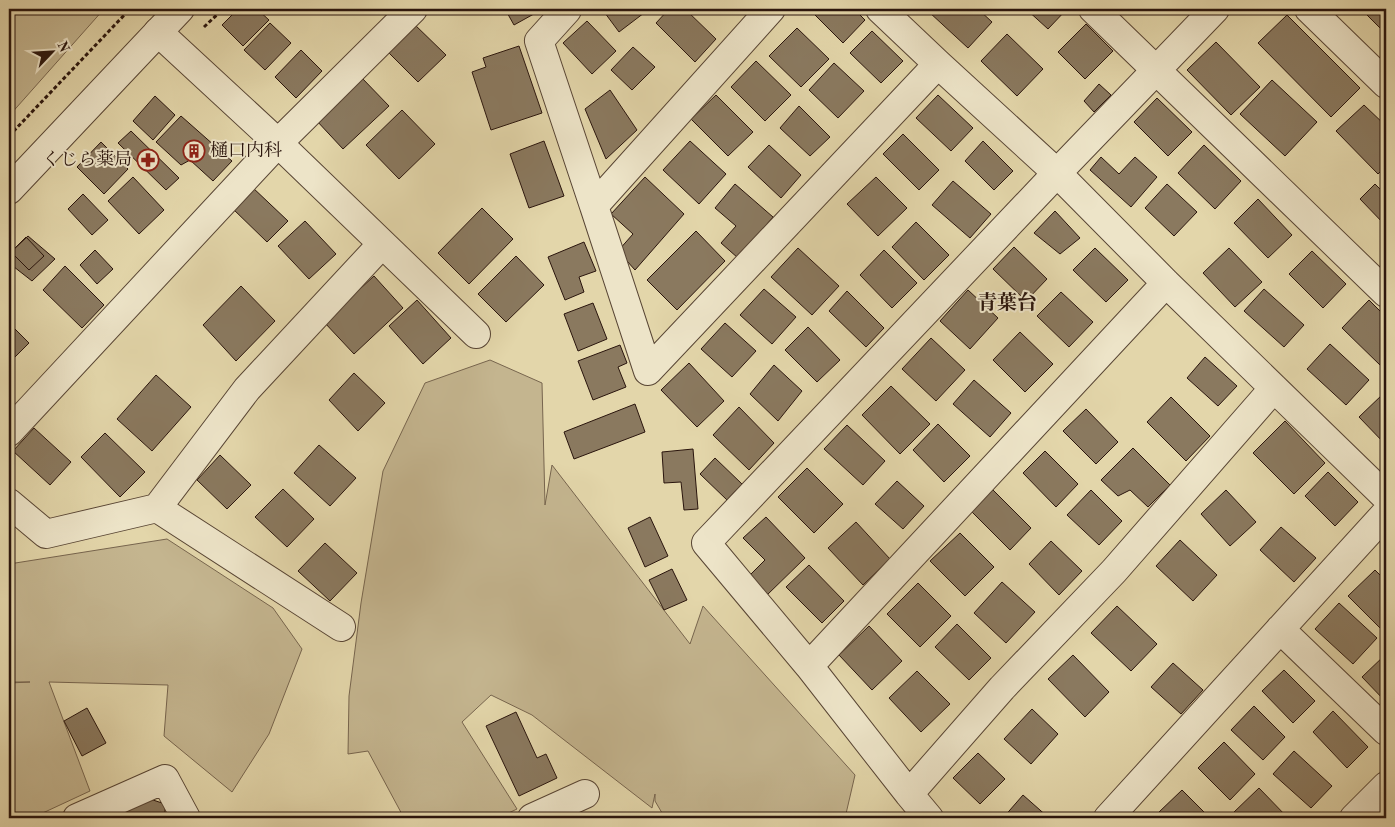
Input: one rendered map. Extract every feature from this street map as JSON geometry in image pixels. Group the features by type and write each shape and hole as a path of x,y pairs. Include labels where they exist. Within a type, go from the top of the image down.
{"street":[{"path":"9,190 180,9"},
{"path":"9,432 278,143 414,9"},
{"path":"594,206 771,9"},
{"path":"880,9 1057,173 1166,283 1386,497"},
{"path":"1093,9 1386,294"},
{"path":"930,818 809,666 706,543 1215,9"},
{"path":"1309,9 1386,84"},
{"path":"567,10 539,41 648,371 938,64"},
{"path":"158,32 278,143 476,334"},
{"path":"9,503 46,534 157,508 247,389 382,244"},
{"path":"809,666 1166,283"},
{"path":"909,794 1002,688 1114,571 1274,388"},
{"path":"157,508 341,627"},
{"path":"1108,818 1386,513"},
{"path":"1280,629 1386,731"},
{"path":"77,818 165,779 186,818"},
{"path":"1354,818 1386,786"},
{"path":"532,818 585,794"}],"path":[{"path":"9,136 130,9"}],"shaded area":[{"path":"9,9 104,9 9,116"},
{"path":"490,360 542,383 545,505 552,465 690,644 703,606 855,775 845,818 665,818 655,801 655,794 652,808 532,715 491,695 462,722 517,809 498,818 404,818 368,751 348,754 349,696 361,603 383,471 425,383"},
{"path":"167,539 273,608 302,649 269,734 232,792 164,736 168,685 49,682 90,791 32,818 9,818 9,683 30,682 9,682 9,564"}],"building":[{"path":"238,9 257,9 269,20 243,46 222,25"},
{"path":"505,9 540,9 541,10 514,25"},
{"path":"602,9 641,9 644,13 619,32"},
{"path":"669,9 685,9 716,39 695,62 656,23"},
{"path":"811,9 854,9 865,20 843,43"},
{"path":"932,9 978,9 992,22 968,48 929,12"},
{"path":"1026,9 1067,9 1048,29"},
{"path":"1361,9 1386,9 1386,34"},
{"path":"1287,15 1360,88 1331,117 1258,43"},
{"path":"587,21 616,51 592,74 563,43"},
{"path":"412,22 446,55 418,82 386,50"},
{"path":"270,23 291,43 265,70 244,50"},
{"path":"1086,24 1113,51 1085,79 1058,52"},
{"path":"797,28 829,59 801,87 769,56"},
{"path":"872,31 903,61 881,83 850,53"},
{"path":"1007,34 1043,69 1017,96 981,61"},
{"path":"1216,42 1260,87 1231,115 1187,70"},
{"path":"519,46 542,113 491,130 472,72 486,67 483,58"},
{"path":"633,47 655,67 632,90 611,70"},
{"path":"301,50 322,71 296,98 275,77"},
{"path":"756,61 791,95 765,121 731,87"},
{"path":"834,63 864,91 838,118 809,90"},
{"path":"361,77 389,106 343,149 316,120"},
{"path":"1272,80 1317,122 1285,156 1240,114"},
{"path":"1099,84 1111,95 1094,112 1084,101"},
{"path":"610,90 637,130 606,159 585,109"},
{"path":"716,95 753,132 728,156 691,119"},
{"path":"938,95 973,128 951,151 916,118"},
{"path":"155,96 175,115 153,140 133,121"},
{"path":"1157,98 1192,132 1168,156 1134,122"},
{"path":"1364,105 1386,126 1386,166 1378,174 1336,131"},
{"path":"799,106 830,137 810,156 780,128"},
{"path":"402,110 435,144 399,179 366,145"},
{"name":"樋口内科","path":"181,116 232,161 213,181 190,160 181,165 156,142"},
{"name":"くじら薬局","path":"131,131 179,178 166,190 118,143"},
{"path":"903,134 939,170 919,190 883,154"},
{"path":"544,141 564,196 529,208 510,154"},
{"path":"690,141 726,174 699,204 663,170"},
{"path":"983,141 1013,171 994,190 965,161"},
{"path":"101,142 128,169 104,194 77,167"},
{"path":"769,145 801,175 781,198 748,167"},
{"path":"1204,145 1241,181 1215,209 1178,173"},
{"path":"1101,157 1119,174 1135,157 1157,177 1131,207 1090,170"},
{"path":"133,177 164,210 139,234 108,201"},
{"path":"645,177 684,214 635,270 618,251 633,234 611,214"},
{"path":"876,177 907,208 878,236 847,204"},
{"path":"953,181 991,214 970,238 932,205"},
{"path":"735,184 773,217 738,258 721,243 736,226 715,208"},
{"path":"1167,184 1197,212 1174,236 1145,208"},
{"path":"1375,184 1386,195 1386,226 1360,199"},
{"path":"251,186 288,221 267,242 231,207"},
{"path":"83,194 108,220 92,235 68,209"},
{"path":"1258,199 1292,235 1268,258 1234,223"},
{"path":"482,208 513,239 469,284 438,253"},
{"path":"1055,211 1080,238 1060,254 1034,233"},
{"path":"305,221 336,254 309,279 278,246"},
{"path":"916,222 949,255 924,280 892,247"},
{"path":"696,231 725,261 677,310 647,280"},
{"path":"28,236 55,259 32,281 9,263 9,254"},
{"path":"26,237 44,256 29,270 11,252"},
{"path":"584,242 596,271 579,277 584,292 565,300 548,257"},
{"path":"1014,247 1047,279 1026,301 993,269"},
{"path":"798,248 839,286 812,315 771,277"},
{"path":"1095,248 1128,280 1106,302 1073,270"},
{"path":"1229,248 1262,282 1235,307 1203,273"},
{"path":"95,250 113,269 97,284 80,265"},
{"path":"884,250 917,283 892,308 860,275"},
{"path":"1312,251 1346,284 1323,308 1289,274"},
{"path":"516,256 544,285 506,322 478,294"},
{"path":"65,266 104,305 82,328 43,290"},
{"path":"374,276 403,308 354,354 324,322"},
{"path":"241,286 275,321 236,361 203,325"},
{"path":"764,289 796,317 772,344 740,315"},
{"path":"1264,289 1304,325 1284,347 1244,311"},
{"path":"968,290 998,318 970,349 940,321"},
{"path":"847,291 884,328 866,347 829,311"},
{"path":"1061,292 1093,322 1069,347 1037,316"},
{"path":"417,300 451,338 423,364 389,326"},
{"path":"1369,300 1386,317 1386,360 1381,366 1342,328"},
{"path":"593,303 607,339 578,351 564,314"},
{"path":"9,323 29,343 9,363"},
{"path":"725,323 756,351 732,377 701,349"},
{"path":"808,327 840,360 817,382 785,350"},
{"path":"1020,332 1053,364 1025,392 993,360"},
{"path":"931,338 965,370 936,401 902,369"},
{"path":"1330,344 1369,380 1346,405 1307,369"},
{"path":"620,345 627,363 618,367 626,387 593,400 578,361"},
{"path":"1205,357 1237,386 1218,406 1187,378"},
{"path":"689,363 724,401 697,427 661,390"},
{"path":"774,365 802,391 778,421 750,394"},
{"path":"354,373 385,403 358,431 329,400"},
{"path":"156,375 191,407 152,451 117,419"},
{"path":"974,380 1011,413 990,437 953,404"},
{"path":"891,386 930,424 900,454 862,415"},
{"path":"1383,394 1386,398 1386,445 1359,417"},
{"path":"1171,397 1210,436 1186,461 1147,422"},
{"path":"635,404 645,432 574,459 564,432"},
{"path":"739,407 774,443 749,470 713,435"},
{"path":"1086,409 1118,442 1096,464 1063,431"},
{"path":"1285,421 1325,463 1294,494 1253,453"},
{"path":"938,424 970,456 944,482 913,450"},
{"path":"847,425 885,461 863,485 824,449"},
{"path":"34,428 71,462 50,485 13,451"},
{"path":"105,433 145,472 120,497 81,457"},
{"path":"319,445 356,478 330,506 294,473"},
{"path":"1133,448 1170,485 1148,507 1130,490 1118,496 1101,480"},
{"path":"693,449 698,509 684,510 681,482 664,483 662,452"},
{"path":"1045,451 1078,484 1056,507 1023,473"},
{"path":"220,455 251,485 227,509 197,480"},
{"path":"715,458 742,484 727,500 700,474"},
{"path":"807,468 843,504 814,533 778,497"},
{"path":"1328,472 1358,502 1335,526 1305,496"},
{"path":"897,481 924,506 903,529 875,504"},
{"path":"283,489 314,519 287,547 255,517"},
{"path":"992,489 1031,528 1010,550 971,511"},
{"path":"1091,490 1122,521 1099,545 1067,515"},
{"path":"1226,490 1256,522 1230,546 1201,514"},
{"path":"650,517 668,556 645,567 628,528"},
{"path":"766,517 805,558 766,596 748,577 765,560 743,538"},
{"path":"856,522 890,559 863,585 828,548"},
{"path":"1281,527 1316,558 1294,582 1260,550"},
{"path":"960,533 994,567 965,596 930,561"},
{"path":"1180,540 1217,575 1193,601 1156,566"},
{"path":"1051,541 1082,571 1059,595 1029,564"},
{"path":"325,543 357,573 330,601 298,571"},
{"path":"809,565 844,601 822,623 786,587"},
{"path":"672,569 687,600 664,610 649,580"},
{"path":"1375,570 1386,581 1386,629 1384,632 1348,596"},
{"path":"1002,582 1035,612 1006,643 974,613"},
{"path":"918,583 951,616 920,647 887,614"},
{"path":"1339,603 1377,638 1353,664 1315,629"},
{"path":"1117,606 1157,644 1131,671 1091,633"},
{"path":"957,624 991,658 969,680 935,647"},
{"path":"869,626 902,661 872,690 839,655"},
{"path":"1386,654 1386,702 1362,677"},
{"path":"1073,655 1109,692 1085,717 1048,679"},
{"path":"1173,663 1203,690 1181,714 1151,687"},
{"path":"1284,670 1315,701 1293,723 1262,691"},
{"path":"917,671 950,704 921,732 889,698"},
{"path":"1254,706 1285,737 1263,760 1231,730"},
{"path":"87,708 106,743 82,756 64,721"},
{"path":"1032,709 1058,734 1031,764 1004,739"},
{"path":"1333,711 1368,747 1347,768 1313,732"},
{"path":"516,712 537,758 546,754 557,778 519,796 486,726"},
{"path":"1224,742 1255,774 1230,800 1198,768"},
{"path":"1294,751 1332,786 1311,808 1273,774"},
{"path":"978,753 1005,779 980,804 953,778"},
{"path":"1259,788 1288,818 1239,818 1233,813"},
{"path":"1182,790 1210,818 1164,818 1158,813"},
{"path":"1023,795 1049,818 1003,818"},
{"path":"141,796 165,804 165,813 149,818 108,818"}],"place":[{"name":"樋口内科","path":"194,151"},
{"name":"くじら薬局","path":"148,160"}],"district":[{"name":"青葉台","path":"1007,304"}]}
